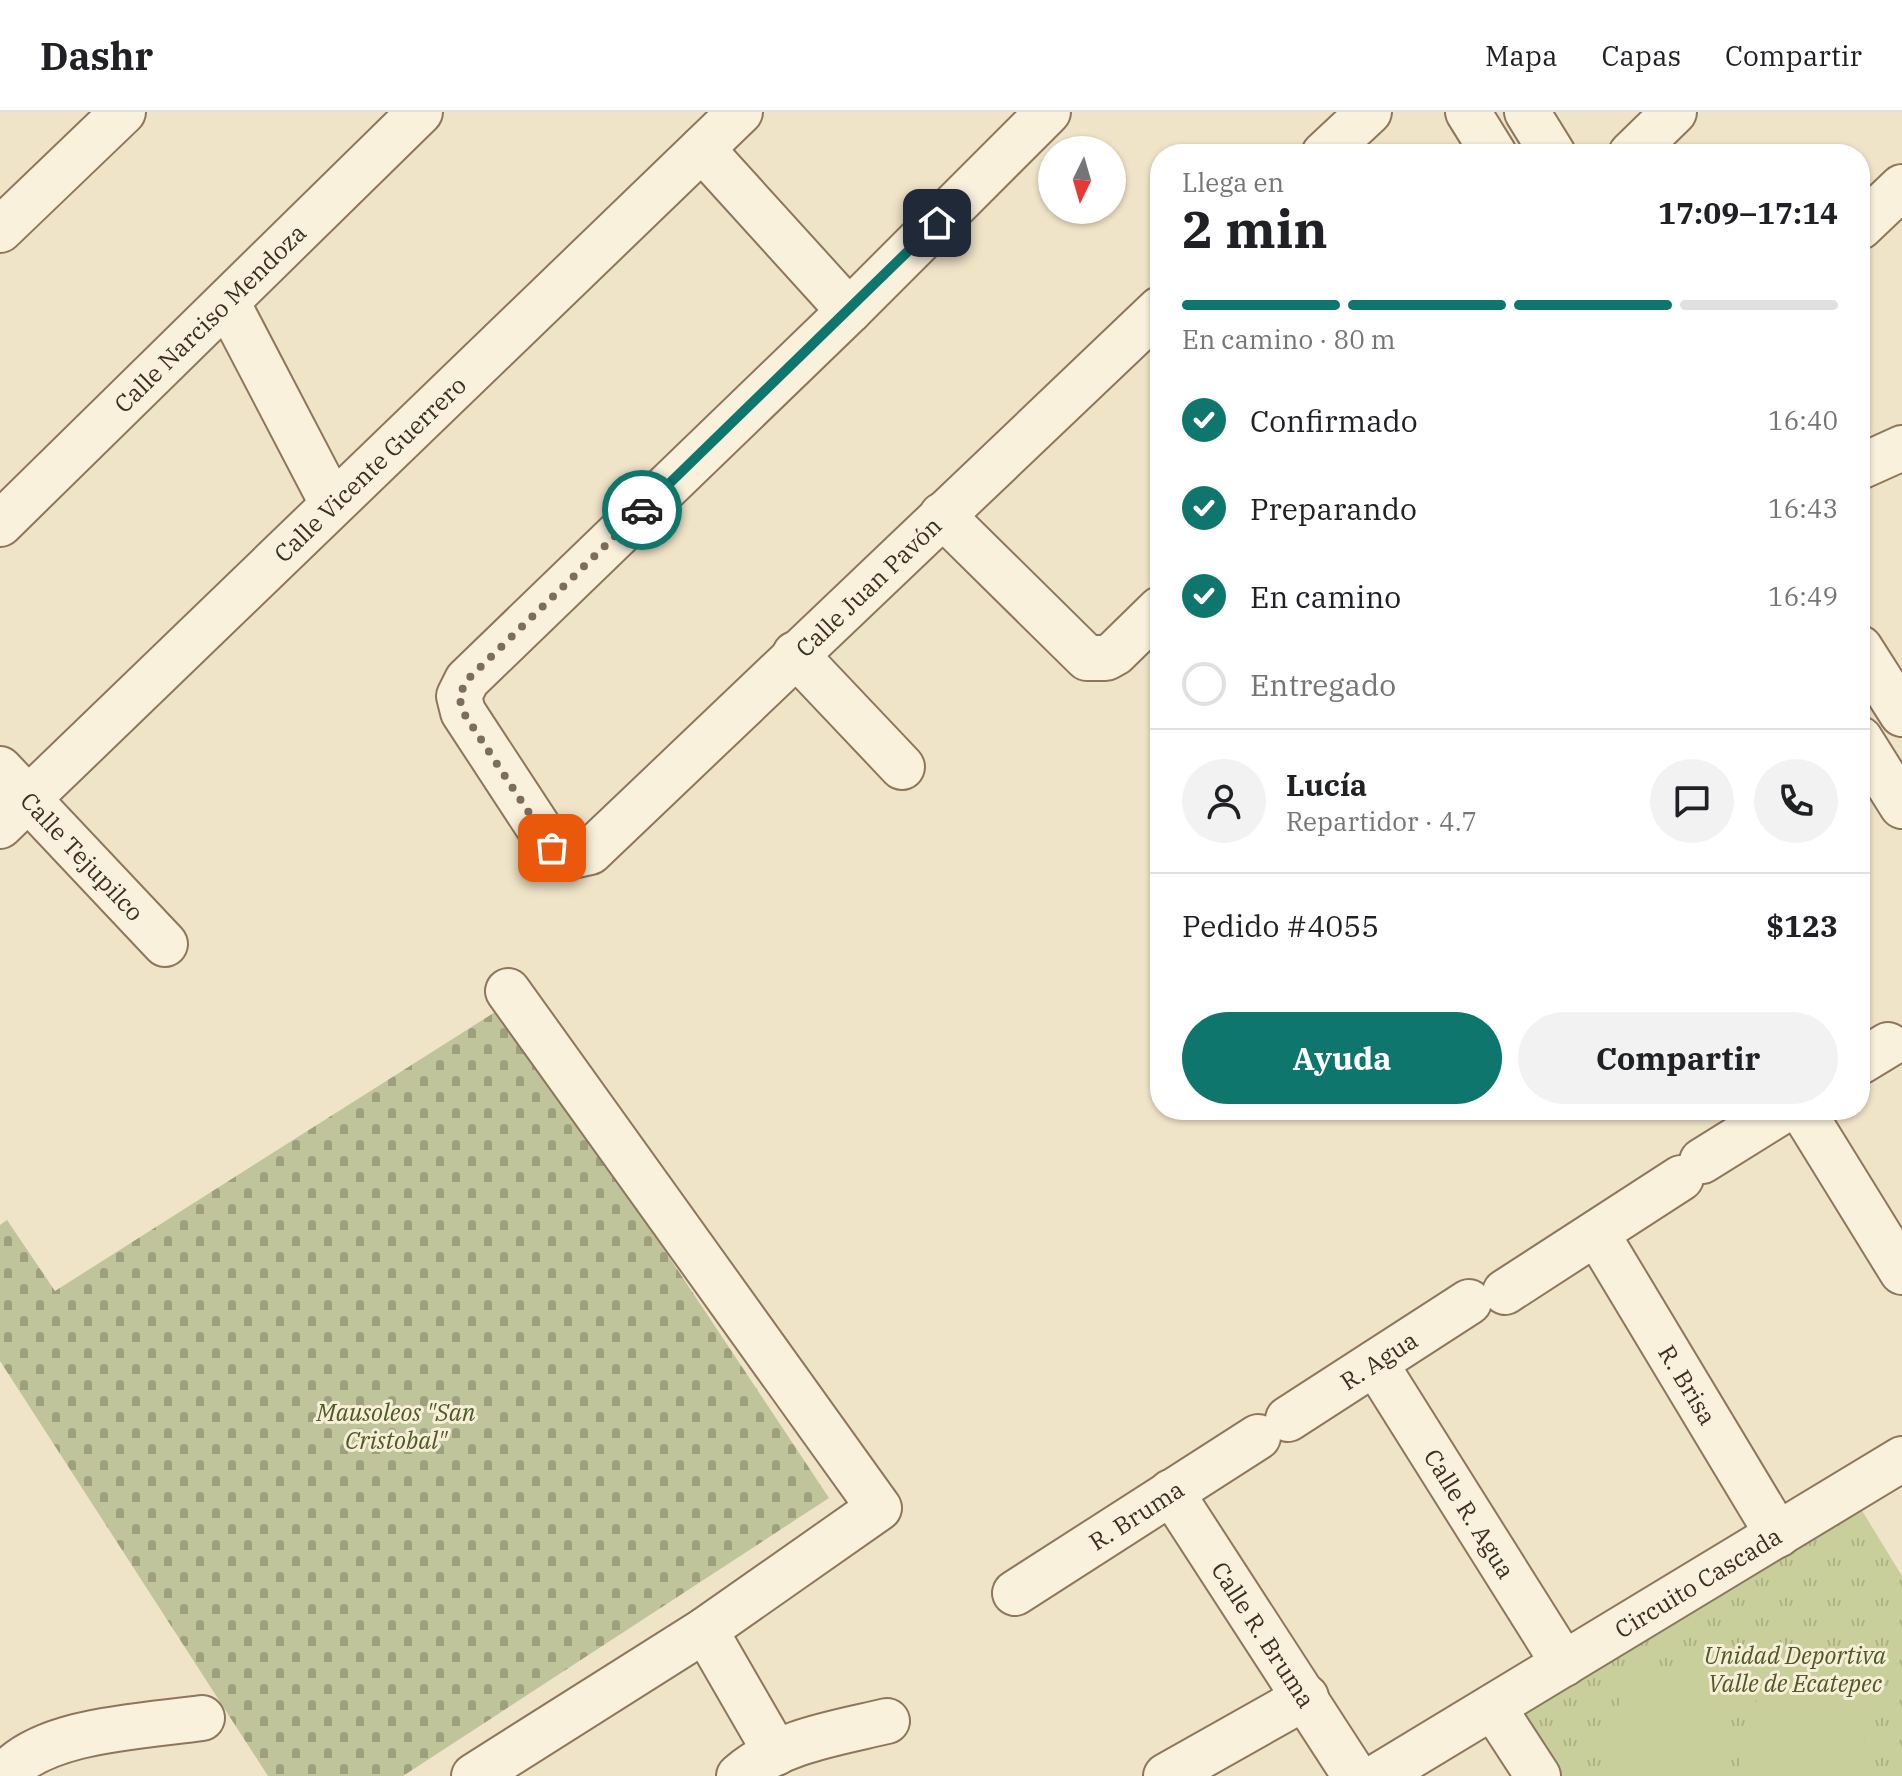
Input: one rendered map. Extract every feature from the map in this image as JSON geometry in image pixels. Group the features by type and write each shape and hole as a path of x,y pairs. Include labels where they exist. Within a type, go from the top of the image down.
{"street":[{"path":"0,230 123,112"},
{"name":"Calle Narciso Mendoza","path":"0,524 420,112"},
{"name":"Calle Vicente Guerrero","path":"10,798 332,503 740,112"},
{"path":"702,149 849,311 1048,112"},
{"path":"1335,144 1369,112"},
{"path":"1468,112 1488,144"},
{"path":"1527,112 1547,144"},
{"path":"1641,144 1674,112"},
{"path":"1870,217 1902,187"},
{"path":"227,302 332,503"},
{"name":"Calle Juan Pavón","path":"849,311 467,680 459,696 463,712 552,848 572,856 590,852 1150,318"},
{"path":"1870,462 1902,448"},
{"path":"942,515 1079,653 1097,660 1115,653 1150,619"},
{"path":"795,654 902,767"},
{"path":"1870,664 1902,714"},
{"path":"1870,755 1902,806"},
{"name":"Calle Tejupilco","path":"10,798 165,944"},
{"path":"474,1776 705,1630 879,1508 508,991"},
{"path":"1597,1234 1769,1120"},
{"path":"1808,1120 1902,1272"},
{"name":"R. Agua","path":"1273,1428 1375,1363 1597,1234"},
{"name":"R. Brisa","path":"1597,1234 1778,1535"},
{"name":"Calle R. Agua","path":"1375,1363 1564,1664"},
{"name":"R. Bruma","path":"1015,1593 1273,1428"},
{"name":"Circuito Cascada","path":"1378,1776 1902,1459"},
{"name":"Calle R. Bruma","path":"1171,1492 1355,1776"},
{"path":"705,1630 776,1753"},
{"path":"1166,1776 1306,1697"},
{"path":"1493,1707 1523,1771"},
{"path":"4,1776 23,1757 47,1745 112,1731 202,1718"},
{"path":"739,1776 776,1753 826,1734 887,1721"}],"green space":[{"name":"Mausoleos \"San Cristobal\"","path":"503,1007 829,1498 403,1776 268,1776 0,1361 0,1225 7,1220 55,1291"},
{"name":"Unidad Deportiva Valle de Ecatepec","path":"1858,1504 1902,1576 1902,1776 1554,1776 1518,1715"},
{"path":"1629,1663 1738,1690 1717,1776 1601,1776"},
{"path":"1765,1664 1877,1691 1856,1776 1738,1776"}],"way so far":[{"path":"552,848 463,712 459,696 467,680 642,510"}],"route":[{"path":"642,510 937,223"}]}
